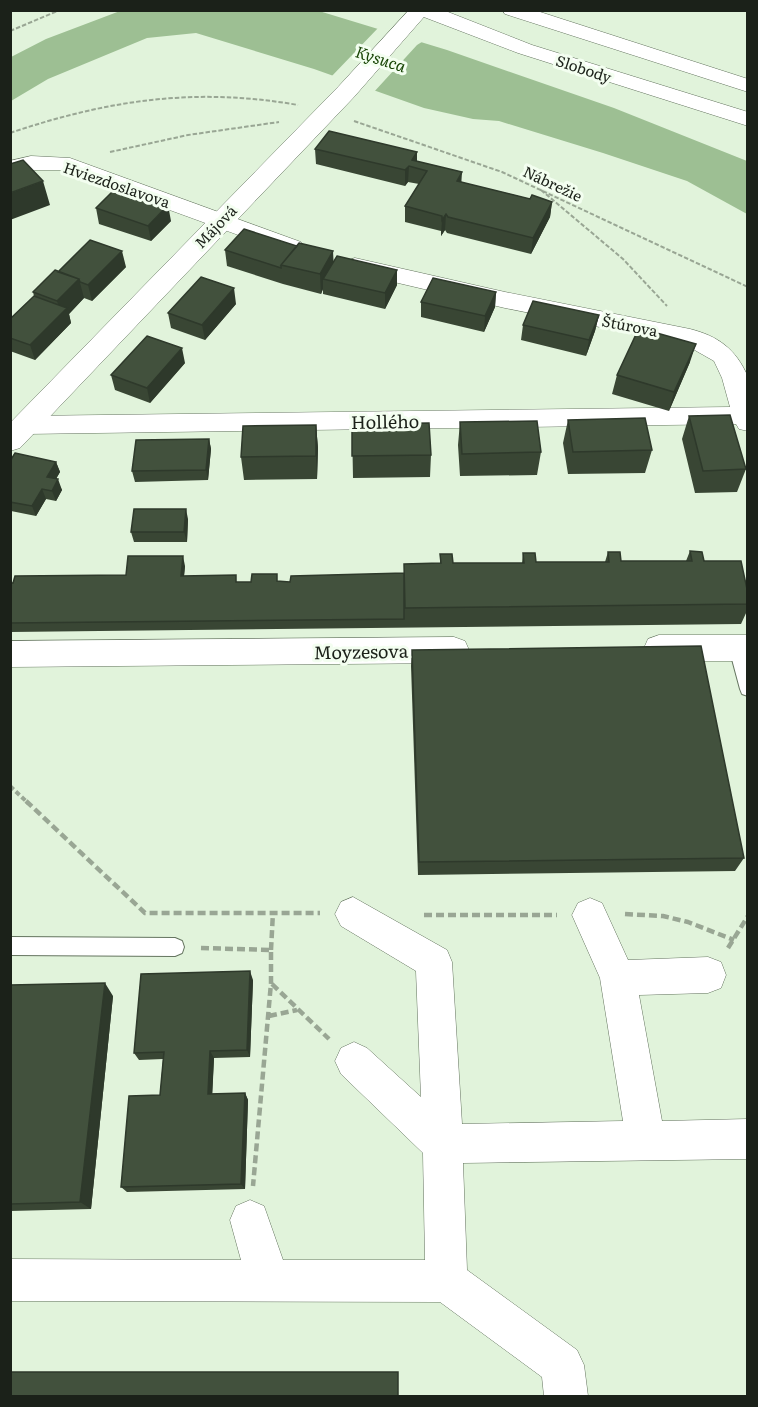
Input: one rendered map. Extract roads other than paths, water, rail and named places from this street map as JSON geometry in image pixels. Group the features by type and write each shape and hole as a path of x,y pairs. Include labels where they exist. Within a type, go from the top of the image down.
{"main road":[{"name":"Slobody","path":"512,10 747,86"},
{"name":"Slobody","path":"417,15 747,119"},
{"name":"Májová","path":"18,433 346,92 417,15"}],"street":[{"name":"Hviezdoslavova","path":"10,168 31,163 62,163 221,220"},
{"name":"Štúrova","path":"221,220 325,257 428,284 690,337 710,346 725,357 735,379 747,419"},
{"name":"Hollého","path":"18,433 747,419"},
{"path":"632,649 742,648"},
{"name":"Moyzesova","path":"10,654 477,650"},
{"path":"353,914 434,962 443,1144 446,1281"},
{"path":"590,915 618,978 646,1141"},
{"path":"618,978 708,975"},
{"path":"354,1061 443,1144 747,1139"},
{"path":"250,1220 269,1282"},
{"path":"10,1280 446,1281 562,1365 566,1396"}],"lane":[{"path":"742,648 747,689"},
{"path":"10,946 175,947"}],"water":[{"name":"Kysuca","path":"120,11 319,11 447,50 614,108 747,161 747,214 687,181 603,153 499,121 473,119 424,108 314,69 196,33 147,38 48,79 11,101 11,57 46,39"}]}
